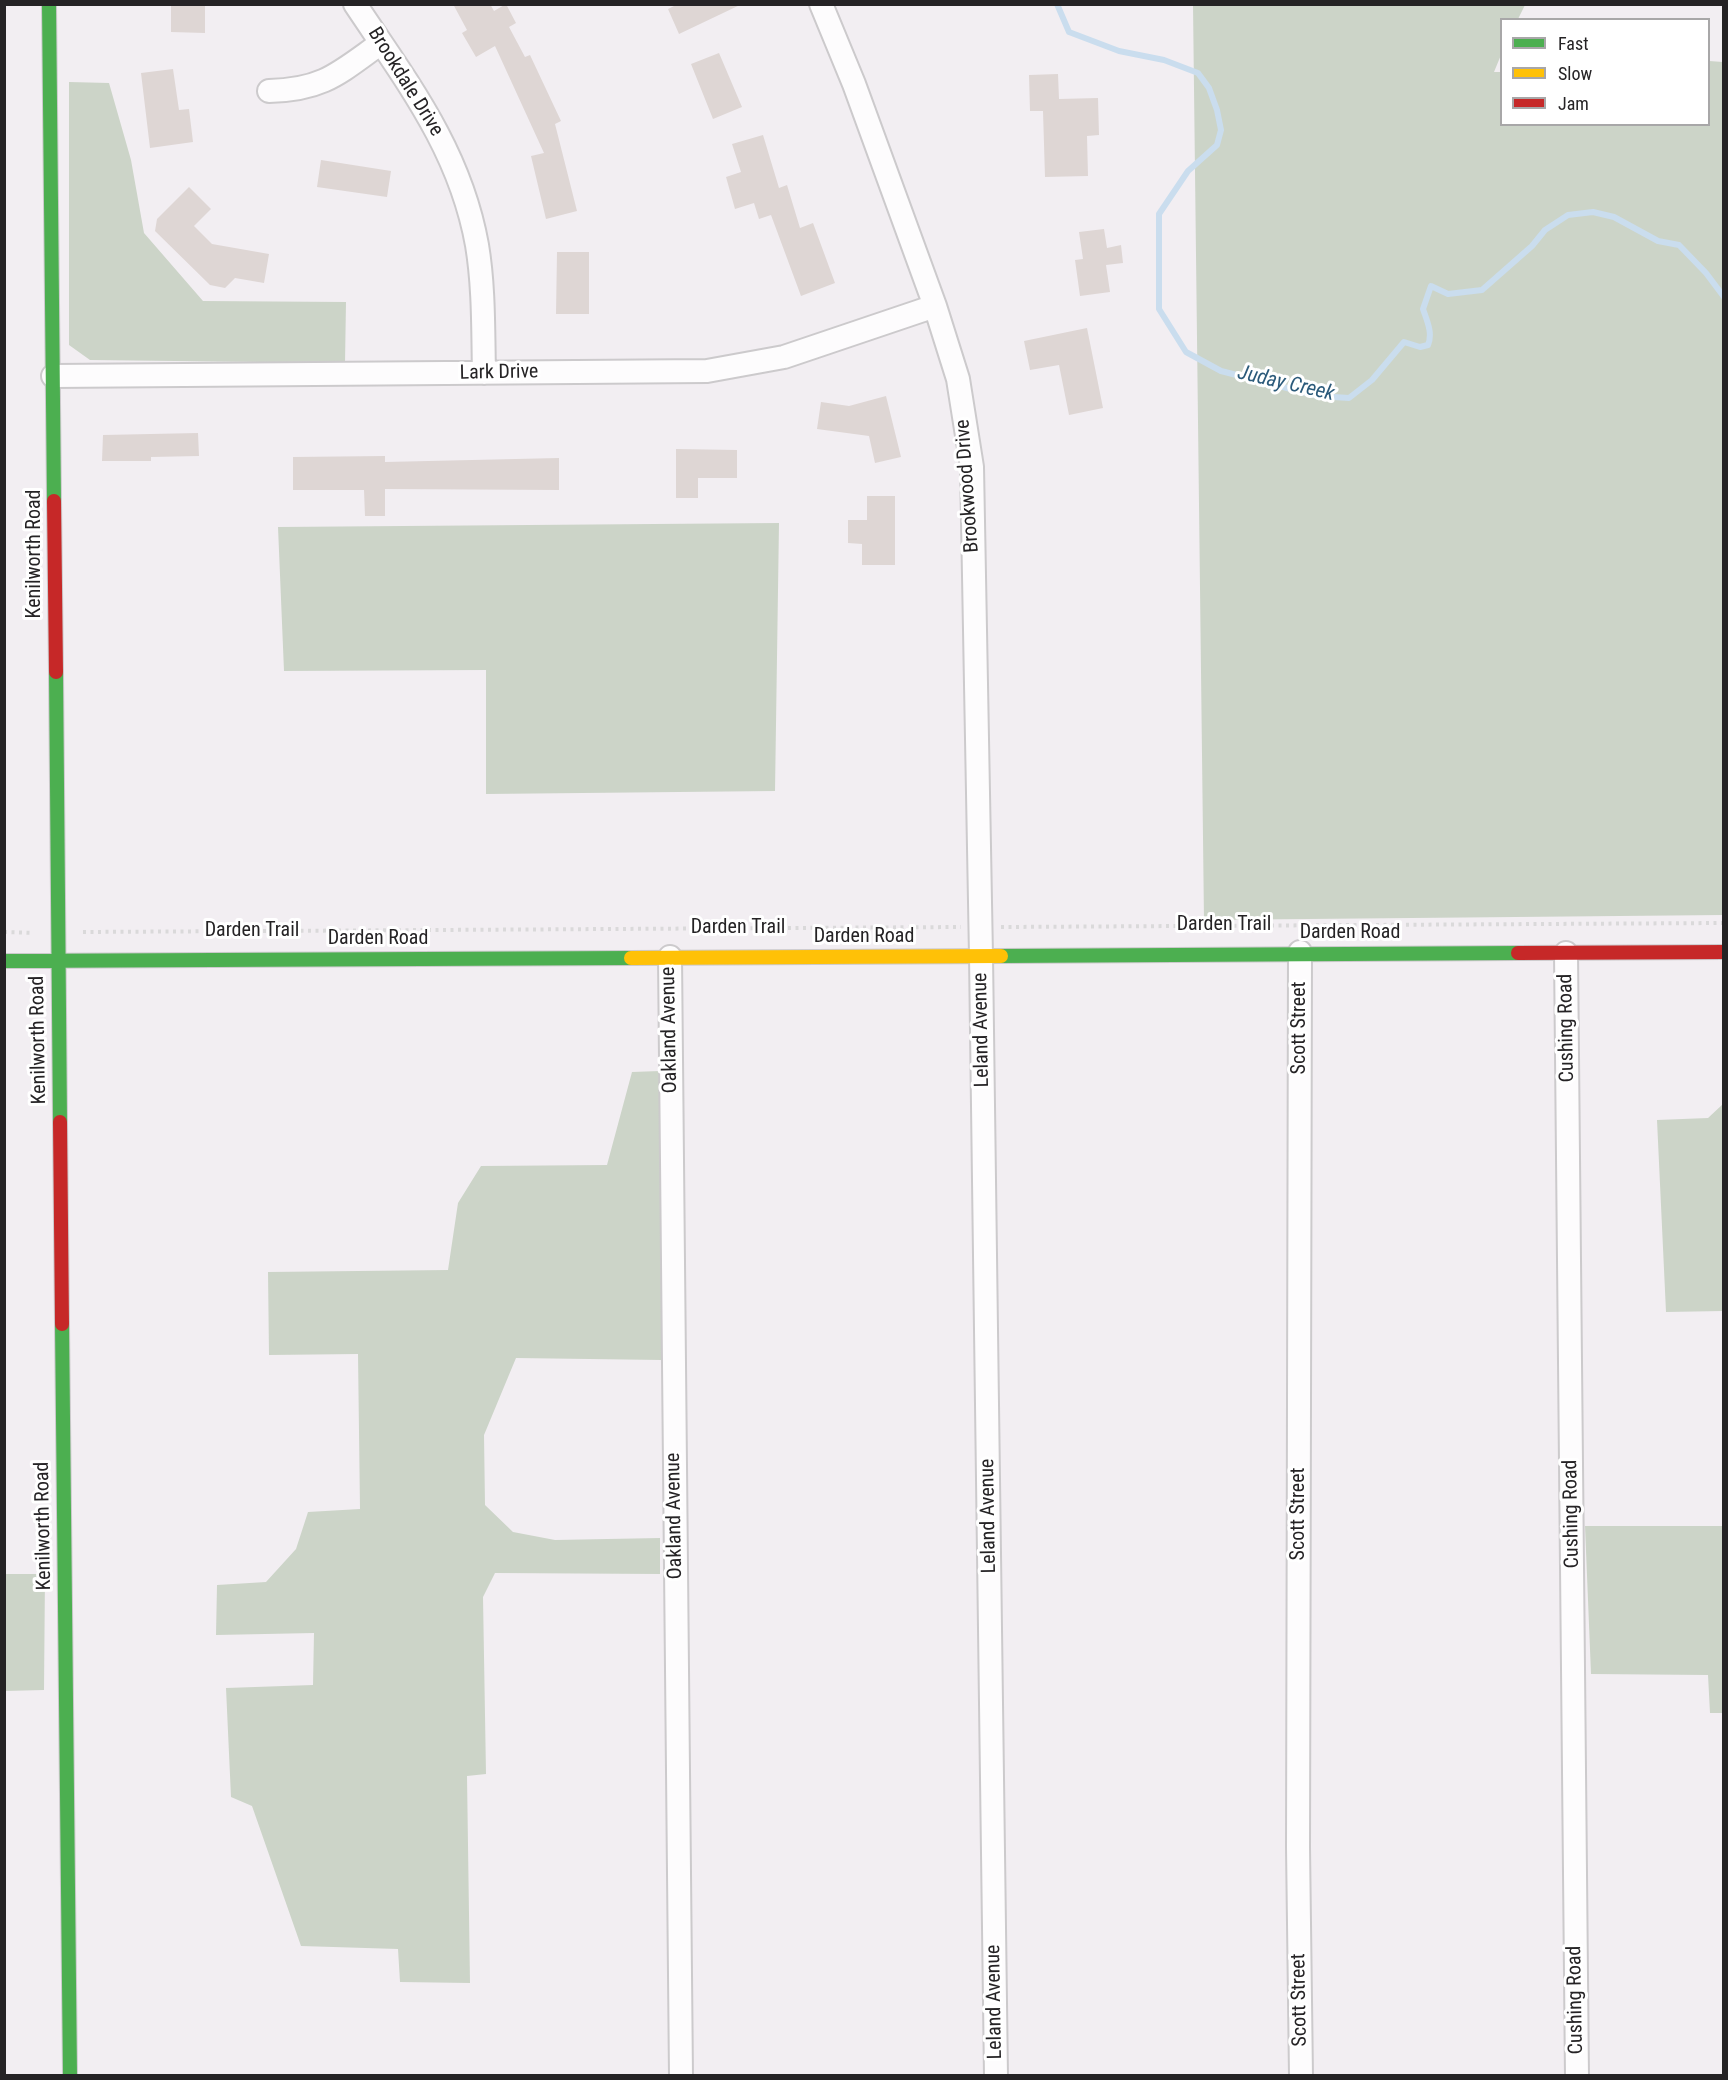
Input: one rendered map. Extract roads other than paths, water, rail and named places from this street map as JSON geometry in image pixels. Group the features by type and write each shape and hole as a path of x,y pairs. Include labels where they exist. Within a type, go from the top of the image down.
{"street":[{"name":"Kenilworth Road","path":"49,4 70,2076"},
{"name":"Brookdale Drive","path":"355,4 433,121 468,208 481,284 484,373"},
{"name":"Brookwood Drive","path":"820,4 854,84 935,306 958,379 972,467 981,956"},
{"path":"269,91 314,86 330,79 381,43"},
{"name":"Lark Drive","path":"53,376 707,371 752,365 784,357 935,306"},
{"name":"Darden Road","path":"4,961 1300,952 1724,952"},
{"name":"Scott Street","path":"1300,952 1298,1847 1301,2076"},
{"name":"Cushing Road","path":"1566,952 1577,2076"},
{"name":"Leland Avenue","path":"981,956 996,2076"},
{"name":"Oakland Avenue","path":"670,957 681,2076"}],"waterway":[{"name":"Juday Creek","path":"1057,4 1069,32 1119,51 1164,60 1198,73 1209,88 1221,130 1217,145 1188,171 1159,214 1159,309 1186,352 1221,371 1318,396 1349,398 1372,380 1404,342 1420,347 1428,345 1430,332 1423,309 1431,286 1448,294 1482,290 1532,246 1545,230 1568,215 1593,212 1614,217 1658,241 1679,245 1706,273 1724,297"}]}
